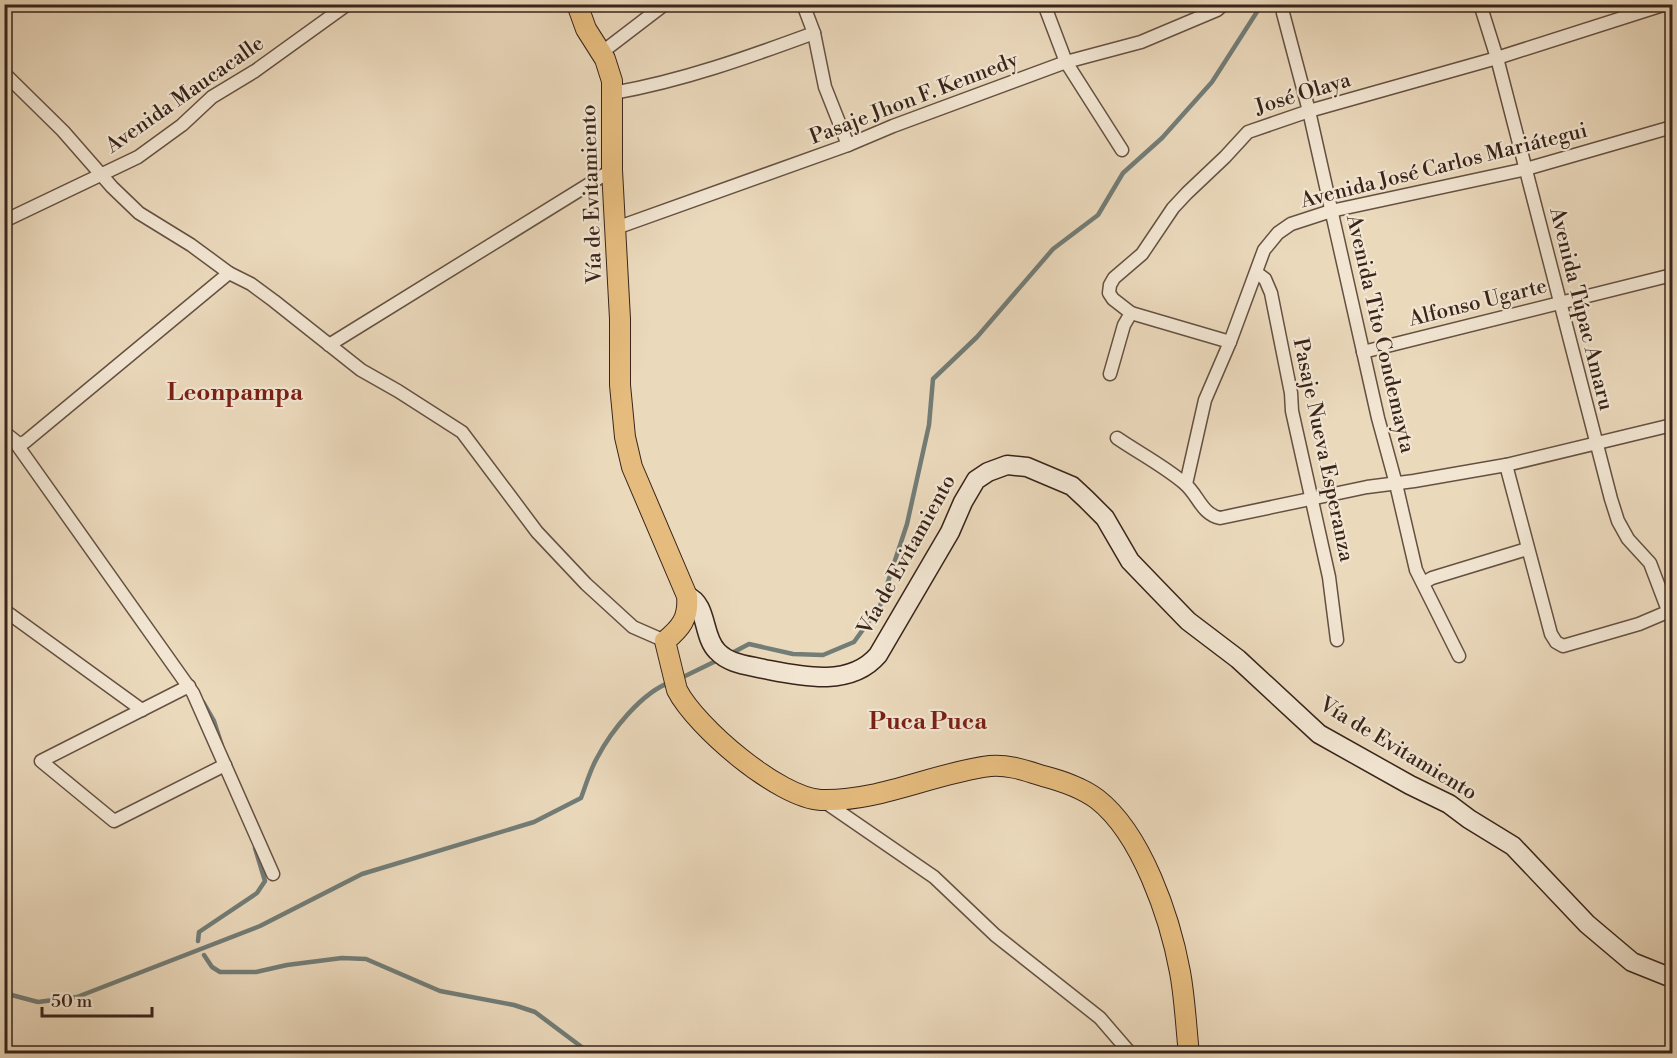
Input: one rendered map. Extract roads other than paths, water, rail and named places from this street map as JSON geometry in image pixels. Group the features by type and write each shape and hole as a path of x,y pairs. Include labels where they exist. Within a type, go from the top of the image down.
{"main road":[{"name":"Vía de Evitamiento","path":"577,4 586,29 610,69 613,93 612,171 620,319 620,385 625,438 632,467 687,596 694,599 708,638 723,656 789,674 824,678 859,671 878,655 950,532 976,480 988,472 1007,465 1028,467 1072,486 1105,518 1130,561 1188,621 1238,659 1319,734 1402,781 1449,804 1513,846 1587,924 1632,962 1672,978"},
{"path":"687,596 688,609 681,628 664,641 677,690 686,706 722,742 785,790 807,798 822,800 859,797 993,766 1010,767 1057,780 1095,798 1107,808 1134,845 1148,869 1159,897 1180,973 1189,1053"}],"street":[{"name":"Avenida Maucacalle","path":"4,221 138,157 182,125 212,97 255,71 348,4"},
{"path":"601,53 665,4"},
{"path":"803,4 814,33 825,87 848,145"},
{"path":"1044,4 1066,62 1122,150"},
{"name":"Pasaje Jhon F. Kennedy","path":"616,228 848,145 1066,62 1141,42 1217,10 1224,4"},
{"name":"Avenida Túpac Amaru","path":"1480,4 1497,58 1596,445 1618,521 1628,539 1650,563 1671,612"},
{"name":"José Olaya","path":"1131,313 1109,293 1113,278 1142,254 1173,208 1248,132 1309,111 1497,58 1666,4"},
{"name":"Avenida Tito Condemayta","path":"1283,13 1309,111 1378,418 1416,570 1459,656"},
{"path":"613,93 651,86 768,50 814,33"},
{"path":"4,73 63,131 102,176 139,213 274,301 361,370 462,432 537,532 586,584 633,627 664,641"},
{"name":"Avenida José Carlos Mariátegui","path":"1186,484 1205,400 1230,342 1264,250 1278,233 1291,224 1331,211 1526,169 1672,127"},
{"path":"329,345 612,171"},
{"path":"15,442 19,444 24,442 229,273"},
{"name":"Pasaje Nueva Esperanza","path":"1257,273 1265,279 1271,293 1291,393 1292,411 1329,577 1337,640"},
{"name":"Alfonso Ugarte","path":"1363,352 1672,275"},
{"path":"1110,374 1124,325 1131,313 1230,342"},
{"path":"1117,438 1186,484 1205,511 1212,517 1220,518 1367,487 1506,465 1672,425"},
{"path":"4,432 15,442 189,686 273,874"},
{"path":"1506,465 1551,634 1556,642 1563,646 1639,624 1671,612"},
{"path":"1423,583 1432,578 1527,549"},
{"path":"4,610 142,710"},
{"path":"189,686 41,761 114,821 225,765"},
{"path":"822,800 934,877 995,935 1100,1018 1131,1053"}],"waterway":[{"path":"730,654 749,644 793,654 823,655 854,642 880,606 907,524 929,425 933,379 977,337 1053,249 1098,215 1123,173 1162,138 1212,82 1262,4"},
{"path":"679,679 720,659"},
{"path":"4,993 38,1002 77,997 260,926 362,874 534,822 581,798 603,747 619,725 649,694 671,682"},
{"path":"203,702 214,721 222,746"},
{"path":"198,941 199,932 257,893 265,881 255,848"},
{"path":"204,955 212,967 220,972 256,972 287,965 342,958 366,959 440,991 514,1005 535,1012 591,1054"}],"district":[{"name":"Leonpampa","path":"235,393"},
{"name":"Puca Puca","path":"928,722"}]}
